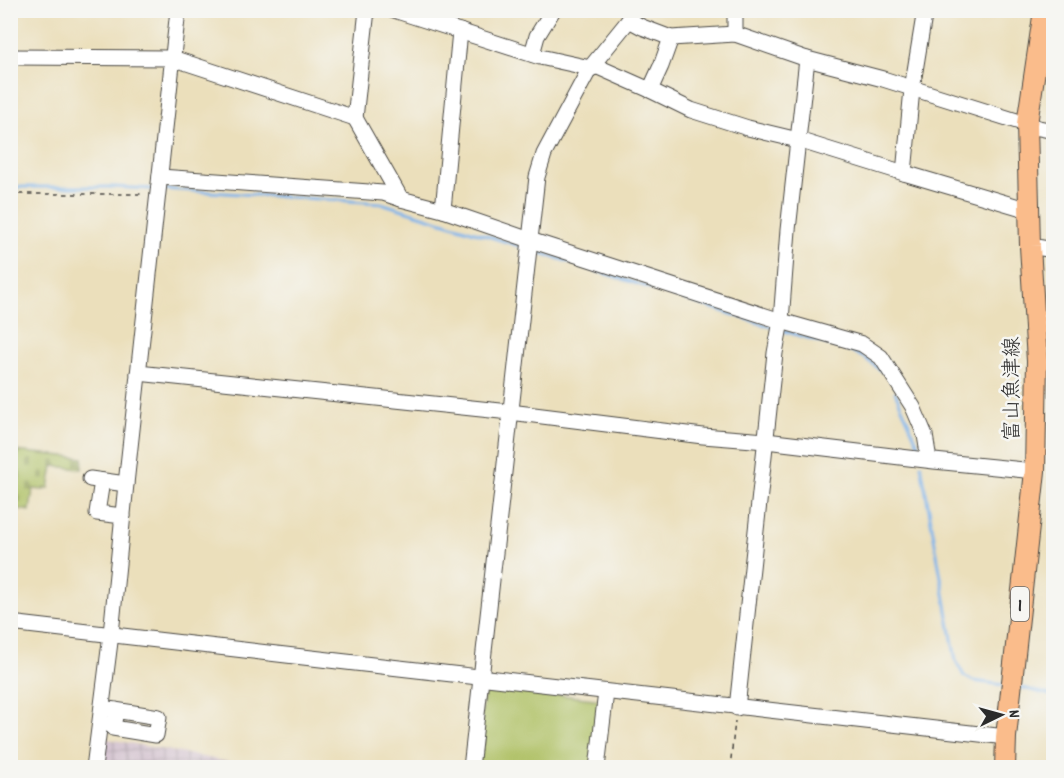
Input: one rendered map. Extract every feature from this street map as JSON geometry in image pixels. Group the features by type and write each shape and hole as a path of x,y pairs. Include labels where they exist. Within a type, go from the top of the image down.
{"main road":[{"name":"富山魚津線","path":"1005,768 1006,737 1035,471 1037,361 1044,318 1030,246 1027,124 1047,18"}],"street":[{"path":"94,768 109,709 111,634 178,10"},
{"path":"367,10 355,118 401,199"},
{"path":"394,10 428,15 460,31 532,54 590,68 598,67 691,110 1029,210"},
{"path":"532,54 537,36 553,10"},
{"path":"735,10 735,34"},
{"path":"904,173 912,88 925,10"},
{"path":"471,768 537,177 544,154 590,68 630,15 642,27 671,38 735,34 807,58 1053,131"},
{"path":"443,210 460,31"},
{"path":"650,90 671,38"},
{"path":"10,57 172,58 355,118"},
{"path":"737,708 775,352 781,321 807,58"},
{"path":"160,177 383,193 443,210 781,321 862,344 880,357 913,407 925,435 929,460"},
{"path":"1030,246 1053,250"},
{"path":"138,373 1035,471"},
{"path":"123,516 97,513 96,480 126,484"},
{"path":"10,623 1006,737"},
{"path":"597,768 606,692"}],"path":[{"path":"10,194 158,194"},
{"path":"730,768 737,708"}],"shaded area":[{"path":"103,738 255,767 100,768"}],"green space":[{"path":"14,451 83,458 82,469 53,466 49,488 33,489 30,511 11,508 10,478"},
{"path":"485,686 602,700 593,767 475,768"}],"waterway":[{"path":"10,187 153,189"},
{"path":"162,189 381,203 523,247"},
{"path":"532,250 775,328"},
{"path":"784,331 851,351 882,371"},
{"path":"895,392 918,444 919,453"},
{"path":"921,465 956,661 964,676 973,681 1004,685"},
{"path":"1019,687 1054,696"}]}
